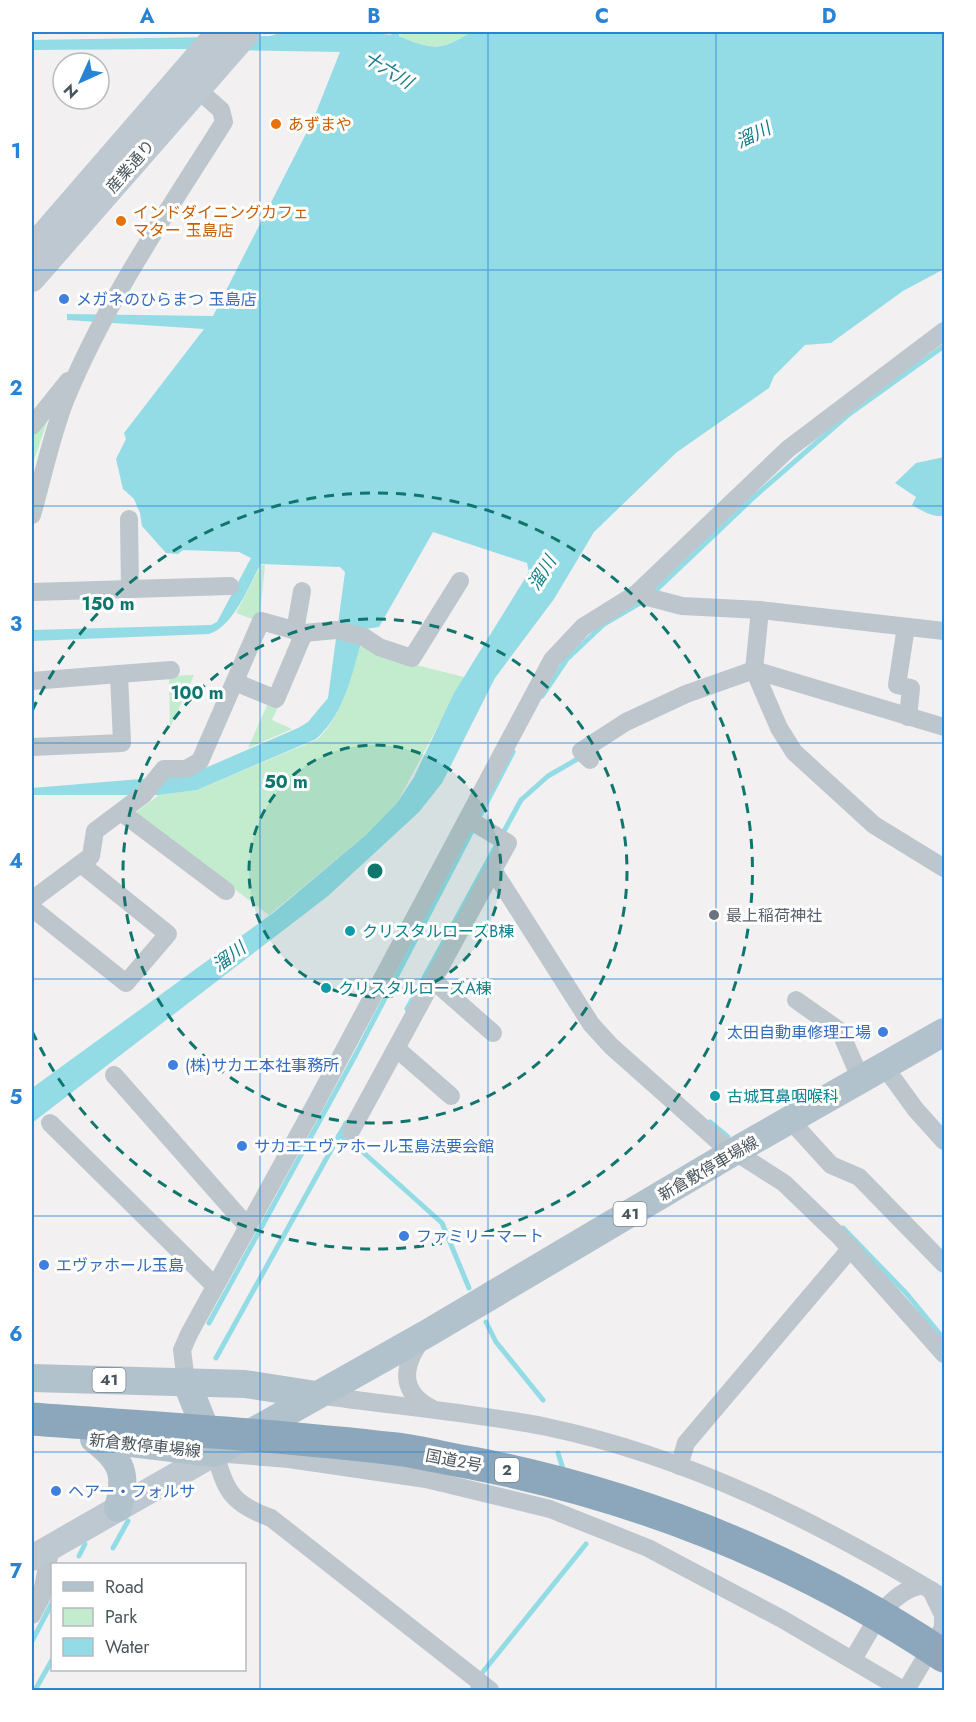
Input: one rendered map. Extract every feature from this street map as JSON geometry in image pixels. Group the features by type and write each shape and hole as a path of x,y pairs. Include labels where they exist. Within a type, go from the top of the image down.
{"highway":[{"name":"国道2号","path":"32,1419 398,1449 531,1475 648,1507 719,1534 797,1569 945,1656"}],"main road":[{"name":"新倉敷停車場線","path":"32,1434 215,1453 428,1333 735,1151 945,1032"},
{"name":"41","path":"32,1378 245,1384 316,1395"},
{"path":"186,1381 215,1453"},
{"path":"94,1439 108,1449 122,1472 124,1482 118,1508"}],"street":[{"path":"222,39 247,32"},
{"name":"産業通り","path":"32,248 189,82 200,54 222,39"},
{"name":"産業通り","path":"32,279 222,39"},
{"path":"32,515 65,402 85,360 130,273 224,122 221,110 189,82"},
{"path":"186,1381 182,1350 248,1227 484,829 552,660 584,627 636,594 788,449 945,331"},
{"path":"32,426 85,360"},
{"path":"129,519 138,550 130,590"},
{"path":"32,900 92,856 96,831 143,795 164,769 186,769 200,762 261,621 300,632 336,630 364,637 379,647 412,658 460,581"},
{"path":"32,592 230,586"},
{"path":"235,682 276,699 300,632 302,591"},
{"path":"636,594 681,606 760,610 945,631"},
{"path":"760,610 756,636 756,675 779,728 794,752 874,825 945,868"},
{"path":"906,627 897,685 911,688 909,717"},
{"path":"32,681 171,670"},
{"path":"32,747 122,743 119,674"},
{"path":"587,756 626,723 686,694 756,675 945,727"},
{"path":"121,813 226,891"},
{"path":"351,1131 435,982 507,843 484,829"},
{"path":"32,908 126,983 168,934 81,864"},
{"path":"496,866 591,1024 611,1046 718,1141 784,1183 851,1248 945,1354"},
{"path":"435,982 493,1033"},
{"path":"796,1000 840,1031 873,1073 916,1110 945,1141"},
{"path":"397,1049 451,1096"},
{"path":"114,1075 248,1227"},
{"path":"790,1120 831,1165 859,1177 945,1264"},
{"path":"50,1123 215,1286"},
{"path":"680,1466 686,1443 851,1248"},
{"path":"428,1333 409,1359 406,1372 409,1387 420,1402 431,1408"},
{"path":"32,1615 41,1598 41,1552 215,1453 289,1459 426,1479 550,1509 648,1548 853,1659 905,1690 943,1628 943,1615 933,1591 808,1521 758,1497 680,1466 548,1428 431,1408 316,1395"},
{"path":"215,1453 228,1491 246,1509 271,1518 481,1683"},
{"path":"853,1659 890,1601 905,1589 933,1591"}],"green space":[{"path":"402,32 471,32 444,45 429,46 400,36"},
{"path":"50,413 32,466 32,438"},
{"path":"261,565 265,565 260,615 255,620 236,613"},
{"path":"360,643 373,654 464,677 397,803 367,834 269,915 134,814 159,795 197,790 318,739 327,729 340,706"},
{"path":"194,675 170,728 169,676"},
{"path":"268,703 278,707 272,720 292,729 248,748"}],"water":[{"path":"284,32 363,32 391,35 392,32 400,32 399,36 410,41 436,46 452,43 471,32 944,32 944,269 903,291 831,343 805,345 774,376 769,388 677,452 594,532 554,599 495,678 442,783 419,812 328,896 32,1123 32,1088 273,913 367,834 397,803 414,777 454,693 529,572 527,563 433,532 379,627 365,629 342,702 327,728 316,739 197,790 159,795 32,795 32,788 189,775 298,728 308,722 328,698 345,572 340,567 261,564 233,614 218,629 209,634 32,641 32,630 211,625 217,622 251,558 239,552 183,550 178,554 166,553 142,526 134,499 123,489 116,459 126,439 124,433 204,329 67,320 67,314 213,316 313,120 340,52 177,49 32,50 32,40 270,36"},
{"path":"944,457 944,516 935,516 912,505 916,497 895,483 916,463"}],"waterway":[{"path":"652,594 754,497 848,415 944,346"},
{"path":"542,696 567,659 604,624 645,600"},
{"path":"209,1323 355,1056 513,752"},
{"path":"407,1009 521,800 548,776 581,757"},
{"path":"710,1122 728,1137"},
{"path":"216,1358 346,1123"},
{"path":"339,1135 355,1145 442,1223 469,1288"},
{"path":"843,1228 906,1293 944,1339"},
{"path":"486,1322 496,1342 543,1400"},
{"path":"558,1453 564,1472"},
{"path":"113,1548 128,1521"},
{"path":"79,1556 85,1544"},
{"path":"474,1690 472,1689 482,1673 586,1544"},
{"path":"32,1641 51,1605"},
{"path":"35,1690 51,1662"}],"place":[{"name":"あずまや","path":"276,124"},
{"name":"インドダイニングカフェ マター 玉島店","path":"121,221"},
{"name":"メガネのひらまつ 玉島店","path":"64,299"},
{"name":"最上稲荷神社","path":"714,915"},
{"name":"クリスタルローズB棟","path":"350,931"},
{"name":"クリスタルローズA棟","path":"326,988"},
{"name":"太田自動車修理工場","path":"883,1032"},
{"name":"(株)サカエ本社事務所","path":"173,1065"},
{"name":"古城耳鼻咽喉科","path":"715,1096"},
{"name":"サカエエヴァホール玉島法要会館","path":"242,1146"},
{"name":"ファミリーマート","path":"404,1236"},
{"name":"エヴァホール玉島","path":"44,1265"},
{"name":"ヘアー・フォルサ","path":"56,1491"}],"water label":[{"name":"十六川","path":"388,70"},
{"name":"溜川","path":"753,135"},
{"name":"溜川","path":"542,573"},
{"name":"溜川","path":"229,957"}]}
